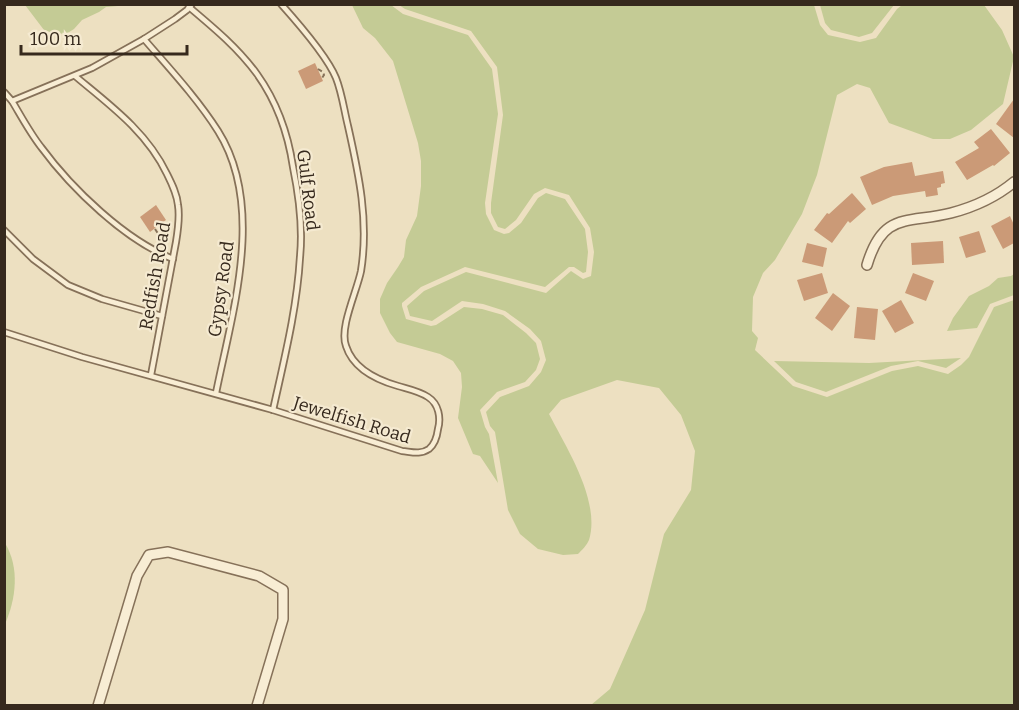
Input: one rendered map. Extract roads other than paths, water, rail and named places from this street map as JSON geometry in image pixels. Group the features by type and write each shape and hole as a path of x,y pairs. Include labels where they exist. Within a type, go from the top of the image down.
{"street":[{"path":"867,265 881,234 889,227 911,219 935,217 973,206 1014,182"},
{"path":"98,705 137,576 149,555 168,552 259,576 283,590 283,619 257,705"}],"lane":[{"name":"Jewelfish Road","path":"4,332 402,450 418,453 431,447 436,441 440,422 438,410 432,400 420,393 375,378 360,367 346,349 345,323 357,288 364,244 361,184 336,77 325,59 281,4"},
{"name":"Gulf Road","path":"190,6 242,56 270,93 285,129 292,159 298,192 301,256 273,410"},
{"path":"12,101 92,69 144,39 175,19 190,6"},
{"name":"Gypsy Road","path":"144,39 219,132 229,152 238,181 242,223 241,263 236,300 216,393"},
{"name":"Redfish Road","path":"75,76 134,126 162,164 176,193 179,223 151,375"},
{"path":"4,92 41,147 83,194 142,243 173,259"},
{"path":"4,230 33,259 68,285 102,299 162,316"}]}
